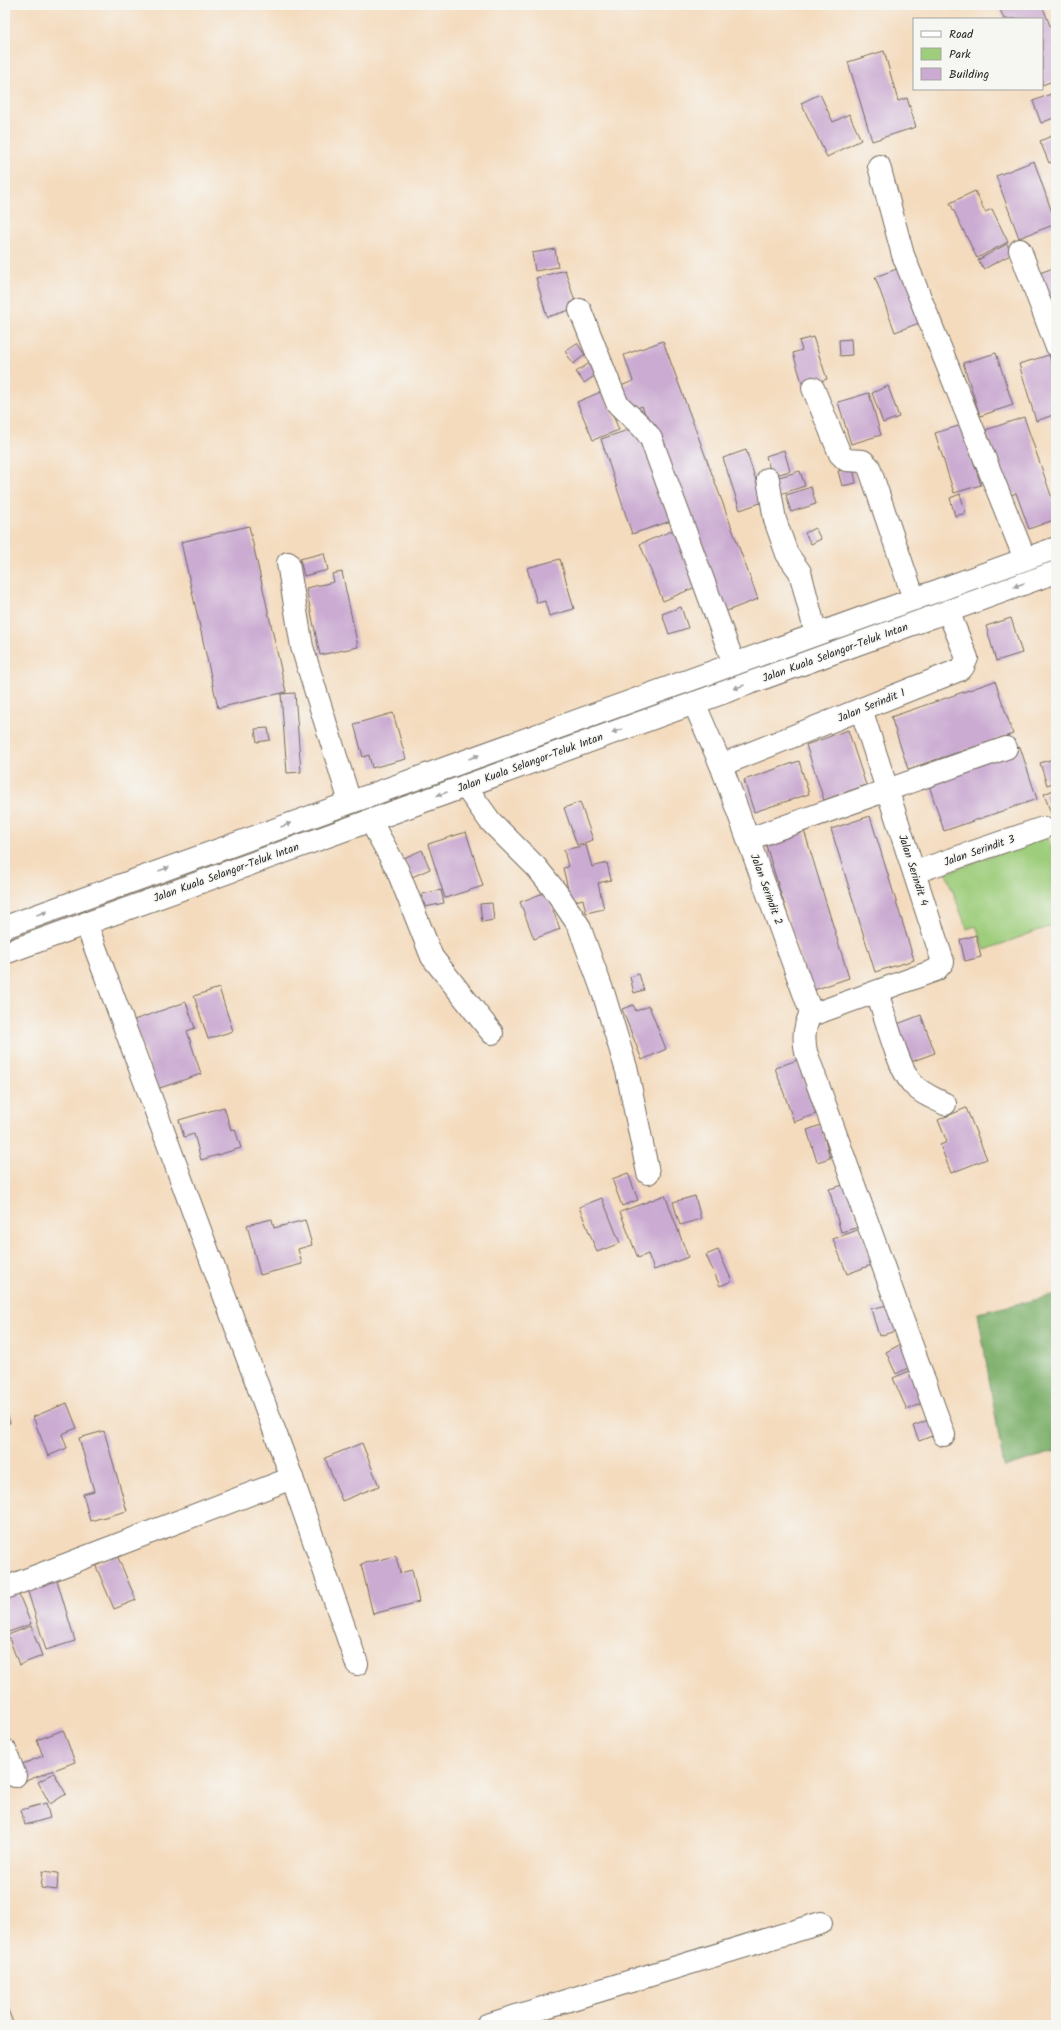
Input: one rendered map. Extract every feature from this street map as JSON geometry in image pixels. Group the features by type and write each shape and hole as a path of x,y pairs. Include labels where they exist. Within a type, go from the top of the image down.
{"main road":[{"path":"879,166 904,255 1025,559"},
{"path":"1020,250 1056,345"},
{"path":"580,310 617,403 645,429 651,439 734,664"},
{"path":"814,388 840,454 846,460 863,461 869,467 914,599"},
{"path":"768,479 775,520 787,554 800,572 816,634"},
{"name":"Jalan Kuala Selangor-Teluk Intan","path":"5,926 1056,548"},
{"path":"288,563 302,647 350,802"},
{"name":"Jalan Kuala Selangor-Teluk Intan","path":"5,953 1056,572"},
{"name":"Jalan Serindit 1","path":"721,765 963,667 967,658 966,653 948,611"},
{"name":"Jalan Serindit 2","path":"694,703 721,765 806,1000 812,1011"},
{"name":"Jalan Serindit 4","path":"861,709 943,962 936,970 877,992"},
{"path":"749,839 1006,748"},
{"path":"465,786 490,821 537,868 557,893 579,926 604,995 627,1071 648,1173"},
{"path":"370,820 397,869 432,957 492,1033"},
{"name":"Jalan Serindit 3","path":"915,872 1043,828"},
{"path":"86,923 292,1478 357,1664"},
{"path":"944,1435 806,1052 804,1032 812,1011 822,1013 877,992 904,1070 912,1083 923,1092 945,1104"},
{"path":"5,1588 292,1478"},
{"path":"5,1750 15,1776"},
{"path":"487,2025 821,1924"}],"green space":[{"path":"1047,835 1056,860 1056,924 985,950 976,926 967,929 946,873"},
{"path":"1056,1295 1056,1451 1004,1467 978,1313"}],"building":[{"path":"1011,5 1042,5 1056,41 1056,80 1043,85 1043,18 1004,18 1000,9"},
{"path":"884,51 898,101 907,98 916,127 872,141 848,62"},
{"path":"1056,92 1056,117 1041,123 1033,101"},
{"path":"820,94 833,122 849,114 861,140 827,157 801,103"},
{"path":"1056,134 1056,160 1049,163 1040,141"},
{"path":"1034,161 1056,224 1019,238 996,176"},
{"path":"975,191 985,212 992,209 1008,242 977,258 950,203"},
{"path":"1007,244 1012,254 984,269 978,260"},
{"path":"555,249 558,267 535,271 532,253"},
{"path":"902,267 922,322 895,332 875,277"},
{"path":"1056,267 1056,324 1037,274"},
{"path":"565,270 577,308 547,317 536,278"},
{"path":"813,337 827,379 803,386 793,353 802,350 799,341"},
{"path":"851,339 852,355 840,356 839,340"},
{"path":"663,341 758,599 719,614 642,406 630,411 621,386 633,381 624,355"},
{"path":"577,343 585,355 573,364 565,351"},
{"path":"996,353 1013,405 980,416 963,363"},
{"path":"1049,355 1056,378 1056,414 1036,421 1019,364"},
{"path":"591,362 599,373 584,383 576,372"},
{"path":"888,386 899,417 883,423 872,393"},
{"path":"603,391 619,430 593,440 577,402"},
{"path":"869,393 881,435 851,444 838,402"},
{"path":"1024,417 1056,510 1056,519 1029,529 1016,493 1009,496 986,430"},
{"path":"962,425 981,485 954,493 935,433"},
{"path":"640,426 671,521 632,534 601,439"},
{"path":"746,450 763,502 740,510 723,458"},
{"path":"784,450 790,471 772,476 766,456"},
{"path":"853,468 856,483 842,486 838,471"},
{"path":"800,471 805,486 777,495 772,479"},
{"path":"811,487 816,504 791,512 786,495"},
{"path":"960,494 966,513 955,516 950,498"},
{"path":"249,526 286,692 218,708 181,542"},
{"path":"815,528 821,539 811,544 805,533"},
{"path":"676,529 698,586 663,601 640,544"},
{"path":"324,553 328,570 304,576 300,559"},
{"path":"560,559 574,609 549,616 545,601 537,603 527,568"},
{"path":"342,572 358,647 320,655 306,588 334,582 332,574"},
{"path":"681,607 688,628 669,634 662,614"},
{"path":"1011,618 1022,653 996,661 986,626"},
{"path":"995,681 1013,734 908,769 891,717"},
{"path":"295,693 301,772 287,773 281,694"},
{"path":"393,713 406,759 372,768 369,755 363,757 354,724"},
{"path":"268,728 270,740 257,742 255,729"},
{"path":"848,730 866,785 824,800 806,745"},
{"path":"1020,747 1037,799 944,831 927,779"},
{"path":"1056,758 1056,782 1047,785 1040,763"},
{"path":"799,761 809,794 754,812 744,780"},
{"path":"1056,789 1056,827 1044,794"},
{"path":"580,802 593,840 577,845 564,808"},
{"path":"870,816 914,960 875,972 831,829"},
{"path":"803,827 849,978 811,991 764,839"},
{"path":"466,832 483,886 445,898 428,844"},
{"path":"586,845 592,867 607,863 611,880 598,883 604,909 586,913 583,899 571,902 563,868 568,867 564,850"},
{"path":"422,850 430,869 412,877 404,858"},
{"path":"441,890 444,903 425,907 422,894"},
{"path":"546,892 560,929 534,939 520,902"},
{"path":"492,903 494,920 482,922 480,904"},
{"path":"976,935 981,957 965,961 960,940"},
{"path":"639,974 644,990 634,993 630,977"},
{"path":"219,988 233,1031 208,1039 194,996"},
{"path":"186,1002 195,1028 187,1031 201,1074 157,1089 134,1020"},
{"path":"633,1005 636,1011 649,1006 666,1049 642,1060 622,1009"},
{"path":"921,1015 935,1053 905,1064 892,1026"},
{"path":"797,1060 816,1114 794,1122 775,1068"},
{"path":"224,1107 231,1130 235,1129 241,1148 201,1160 194,1134 184,1137 179,1120"},
{"path":"966,1108 987,1159 951,1173 940,1145 947,1142 938,1120"},
{"path":"821,1125 830,1158 817,1162 807,1130"},
{"path":"628,1173 638,1200 622,1206 612,1179"},
{"path":"847,1184 859,1227 841,1232 829,1189"},
{"path":"665,1195 688,1257 654,1270 648,1254 638,1258 620,1212"},
{"path":"695,1196 701,1219 680,1225 673,1202"},
{"path":"602,1198 620,1243 597,1252 579,1207"},
{"path":"272,1219 274,1228 305,1220 312,1245 298,1249 302,1264 260,1275 247,1225"},
{"path":"860,1229 874,1264 847,1274 833,1239"},
{"path":"718,1250 732,1281 720,1286 706,1255"},
{"path":"891,1304 899,1330 879,1336 871,1309"},
{"path":"903,1343 914,1365 896,1374 886,1352"},
{"path":"913,1369 928,1400 907,1410 893,1378"},
{"path":"67,1403 77,1428 62,1434 67,1448 48,1456 33,1417"},
{"path":"5,1406 10,1423 5,1425"},
{"path":"931,1419 937,1434 919,1441 913,1426"},
{"path":"104,1431 127,1511 90,1521 83,1494 94,1491 79,1438"},
{"path":"362,1443 379,1486 342,1501 325,1458"},
{"path":"117,1555 136,1600 114,1609 95,1564"},
{"path":"396,1556 400,1573 412,1570 419,1602 373,1614 361,1564"},
{"path":"57,1580 75,1641 46,1650 27,1589"},
{"path":"18,1592 31,1624 9,1632 5,1621 5,1597"},
{"path":"31,1626 42,1656 19,1665 8,1635"},
{"path":"63,1730 75,1762 23,1782 17,1766 43,1756 37,1740"},
{"path":"54,1773 66,1794 50,1804 38,1782"},
{"path":"46,1803 50,1818 25,1825 21,1810"},
{"path":"43,1871 58,1873 57,1890 41,1888"},
{"path":"5,2002 14,2025 5,2025"}]}
